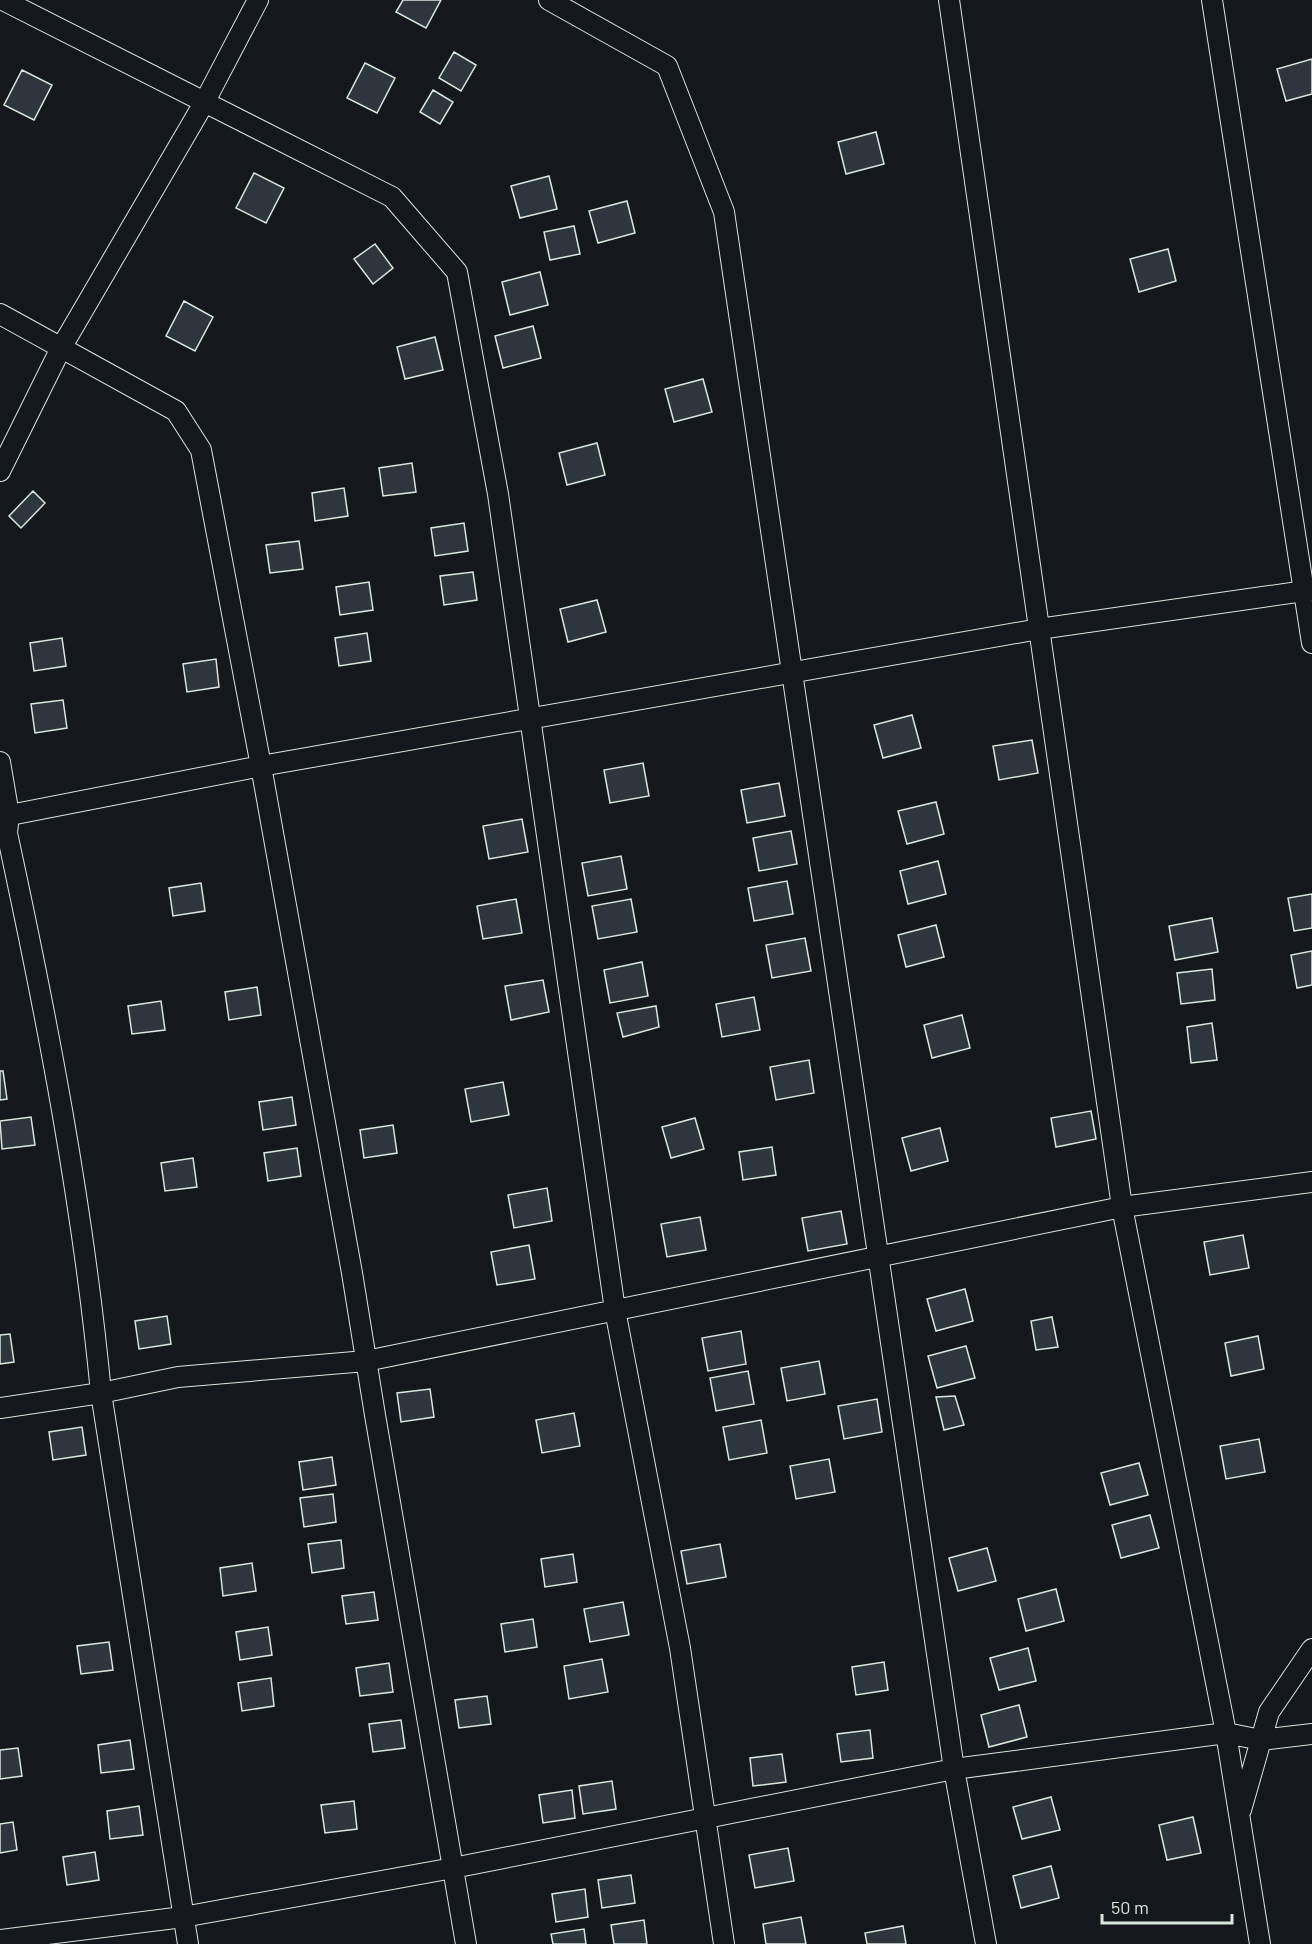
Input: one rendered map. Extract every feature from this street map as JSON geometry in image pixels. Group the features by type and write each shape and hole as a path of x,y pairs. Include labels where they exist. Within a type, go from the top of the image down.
{"street":[{"path":"3,0 392,197 457,272 498,494 615,1310 680,1648 724,1944"},
{"path":"0,471 61,348 204,103 258,0"},
{"path":"549,0 667,66 724,212 954,1769 986,1944"},
{"path":"949,0 1122,1207 1226,1733 1260,1944"},
{"path":"1212,0 1308,591 1312,643"},
{"path":"0,314 176,411 201,450 261,766 352,1273 466,1944"},
{"path":"4,816 261,766 1039,629 1308,591"},
{"path":"0,762 4,816 42,994 70,1161 95,1332 101,1393 188,1944"},
{"path":"0,1408 101,1393 178,1377 366,1360 1122,1207 1312,1182"},
{"path":"1239,1816 1269,1712 1312,1649"},
{"path":"0,1940 183,1917 453,1868 954,1769 1226,1733 1261,1740 1312,1734"}],"building":[{"path":"403,0 441,0 426,28 396,12"},
{"path":"454,52 476,65 461,91 439,78"},
{"path":"1312,59 1312,94 1286,101 1277,69"},
{"path":"365,63 395,78 377,113 347,98"},
{"path":"22,70 52,85 34,120 4,105"},
{"path":"433,90 453,102 440,124 420,112"},
{"path":"876,132 884,164 846,174 838,142"},
{"path":"254,173 284,188 266,223 236,208"},
{"path":"549,176 557,209 520,218 511,186"},
{"path":"627,201 635,233 598,243 589,211"},
{"path":"574,226 580,254 550,260 544,232"},
{"path":"375,244 393,268 373,284 354,259"},
{"path":"1168,249 1176,281 1139,292 1130,259"},
{"path":"540,272 548,305 510,315 502,282"},
{"path":"184,301 213,317 195,351 166,336"},
{"path":"533,326 541,358 503,368 495,336"},
{"path":"435,337 443,370 405,379 397,347"},
{"path":"703,379 712,412 674,422 665,389"},
{"path":"597,443 605,475 567,485 559,453"},
{"path":"412,463 416,492 383,496 379,468"},
{"path":"344,488 348,516 315,521 312,493"},
{"path":"33,491 45,503 21,528 9,516"},
{"path":"464,523 468,551 435,556 431,528"},
{"path":"299,541 303,569 270,573 266,545"},
{"path":"473,572 477,600 444,605 440,576"},
{"path":"369,582 373,610 340,615 336,587"},
{"path":"597,600 606,632 568,642 560,609"},
{"path":"367,633 371,661 339,666 335,638"},
{"path":"62,638 66,666 34,671 30,643"},
{"path":"216,659 219,687 187,692 183,664"},
{"path":"63,700 67,728 35,733 31,704"},
{"path":"912,715 921,748 883,758 874,725"},
{"path":"1032,740 1038,773 999,780 993,746"},
{"path":"643,763 649,796 610,803 604,770"},
{"path":"779,783 785,816 747,823 741,790"},
{"path":"936,802 944,834 907,844 898,811"},
{"path":"522,819 528,852 489,859 483,826"},
{"path":"791,831 797,864 759,871 753,838"},
{"path":"621,856 627,889 588,896 582,863"},
{"path":"938,861 946,894 908,904 900,871"},
{"path":"787,881 793,914 754,921 748,888"},
{"path":"201,883 205,911 173,916 169,888"},
{"path":"1312,894 1312,928 1294,931 1288,898"},
{"path":"516,899 522,933 483,939 477,906"},
{"path":"631,899 637,932 598,939 592,906"},
{"path":"1212,918 1218,952 1175,960 1169,926"},
{"path":"936,925 944,957 906,967 898,935"},
{"path":"805,938 811,971 772,978 766,945"},
{"path":"1312,951 1312,985 1297,988 1291,955"},
{"path":"642,962 648,996 610,1003 604,970"},
{"path":"1212,969 1215,1000 1181,1004 1177,973"},
{"path":"543,980 549,1012 511,1020 505,986"},
{"path":"257,987 261,1015 229,1020 225,992"},
{"path":"754,997 760,1030 722,1037 716,1004"},
{"path":"161,1001 165,1030 132,1034 128,1006"},
{"path":"656,1006 659,1027 623,1037 617,1013"},
{"path":"962,1015 970,1048 932,1058 924,1025"},
{"path":"1212,1023 1217,1060 1191,1063 1187,1027"},
{"path":"809,1060 814,1093 776,1100 770,1067"},
{"path":"0,1071 3,1071 7,1099 0,1100"},
{"path":"503,1082 509,1115 471,1122 465,1089"},
{"path":"292,1097 296,1125 263,1130 259,1102"},
{"path":"1091,1111 1096,1139 1056,1147 1051,1118"},
{"path":"31,1117 35,1145 2,1149 0,1121"},
{"path":"695,1118 704,1149 671,1158 662,1127"},
{"path":"393,1125 397,1153 364,1158 360,1130"},
{"path":"940,1128 948,1161 911,1171 902,1138"},
{"path":"772,1147 776,1175 743,1180 739,1152"},
{"path":"297,1148 301,1176 268,1181 264,1153"},
{"path":"193,1158 197,1187 165,1191 161,1163"},
{"path":"547,1188 552,1221 514,1228 508,1195"},
{"path":"841,1211 847,1244 808,1251 802,1218"},
{"path":"700,1217 706,1250 667,1257 661,1224"},
{"path":"1243,1235 1249,1268 1210,1275 1204,1242"},
{"path":"529,1245 535,1279 497,1285 491,1252"},
{"path":"965,1289 973,1321 936,1331 927,1299"},
{"path":"167,1316 171,1344 139,1349 135,1321"},
{"path":"1052,1317 1058,1347 1036,1350 1031,1321"},
{"path":"741,1331 746,1364 708,1371 702,1338"},
{"path":"10,1334 14,1362 0,1364 0,1335"},
{"path":"1258,1336 1264,1369 1231,1376 1225,1343"},
{"path":"966,1346 975,1378 937,1388 928,1356"},
{"path":"819,1361 825,1394 787,1401 781,1368"},
{"path":"748,1371 754,1404 716,1411 710,1378"},
{"path":"430,1389 434,1417 401,1422 397,1393"},
{"path":"955,1396 964,1425 944,1430 936,1397"},
{"path":"877,1399 882,1432 844,1439 838,1406"},
{"path":"574,1413 580,1446 542,1453 536,1420"},
{"path":"761,1420 767,1453 729,1460 723,1427"},
{"path":"82,1427 86,1455 53,1460 49,1432"},
{"path":"1259,1439 1265,1472 1226,1479 1220,1446"},
{"path":"332,1457 336,1485 303,1490 299,1462"},
{"path":"829,1459 835,1492 796,1499 790,1466"},
{"path":"1139,1463 1148,1495 1110,1505 1101,1473"},
{"path":"333,1494 336,1522 304,1527 300,1498"},
{"path":"1150,1515 1159,1548 1121,1558 1112,1525"},
{"path":"341,1540 344,1568 312,1573 308,1544"},
{"path":"720,1544 726,1577 687,1584 681,1551"},
{"path":"987,1548 996,1581 958,1591 949,1558"},
{"path":"573,1554 577,1582 545,1587 541,1559"},
{"path":"252,1563 256,1591 223,1596 220,1568"},
{"path":"1056,1589 1064,1621 1026,1631 1018,1599"},
{"path":"374,1592 378,1620 346,1624 342,1596"},
{"path":"623,1602 629,1635 590,1642 584,1609"},
{"path":"533,1619 537,1647 505,1652 501,1624"},
{"path":"268,1627 272,1655 240,1660 236,1632"},
{"path":"109,1642 113,1670 81,1674 77,1646"},
{"path":"1028,1648 1036,1681 999,1690 990,1658"},
{"path":"602,1659 608,1692 569,1699 564,1666"},
{"path":"884,1662 888,1690 856,1695 852,1667"},
{"path":"389,1663 393,1692 360,1696 356,1668"},
{"path":"271,1678 274,1706 242,1711 238,1683"},
{"path":"487,1696 491,1724 459,1728 455,1700"},
{"path":"1019,1705 1027,1737 989,1747 981,1715"},
{"path":"401,1720 405,1748 373,1752 369,1724"},
{"path":"870,1730 873,1758 841,1762 837,1734"},
{"path":"130,1740 134,1769 101,1773 98,1745"},
{"path":"18,1748 22,1776 0,1779 0,1750"},
{"path":"782,1754 786,1782 753,1786 750,1758"},
{"path":"612,1781 616,1809 583,1814 579,1786"},
{"path":"572,1790 575,1818 543,1823 539,1795"},
{"path":"1051,1797 1060,1830 1022,1839 1013,1807"},
{"path":"354,1801 357,1829 325,1833 321,1805"},
{"path":"139,1806 143,1835 110,1839 107,1811"},
{"path":"1193,1817 1201,1853 1167,1860 1159,1825"},
{"path":"13,1822 17,1850 0,1853 0,1824"},
{"path":"788,1848 794,1881 755,1888 749,1855"},
{"path":"95,1852 99,1880 67,1885 63,1857"},
{"path":"1051,1866 1059,1898 1021,1908 1013,1876"},
{"path":"631,1875 635,1903 602,1908 598,1880"},
{"path":"585,1889 588,1917 556,1922 552,1894"},
{"path":"801,1917 806,1944 766,1944 763,1924"},
{"path":"644,1920 647,1944 614,1944 611,1925"},
{"path":"903,1926 906,1944 867,1944 865,1933"},
{"path":"584,1929 586,1944 553,1944 551,1934"}]}
